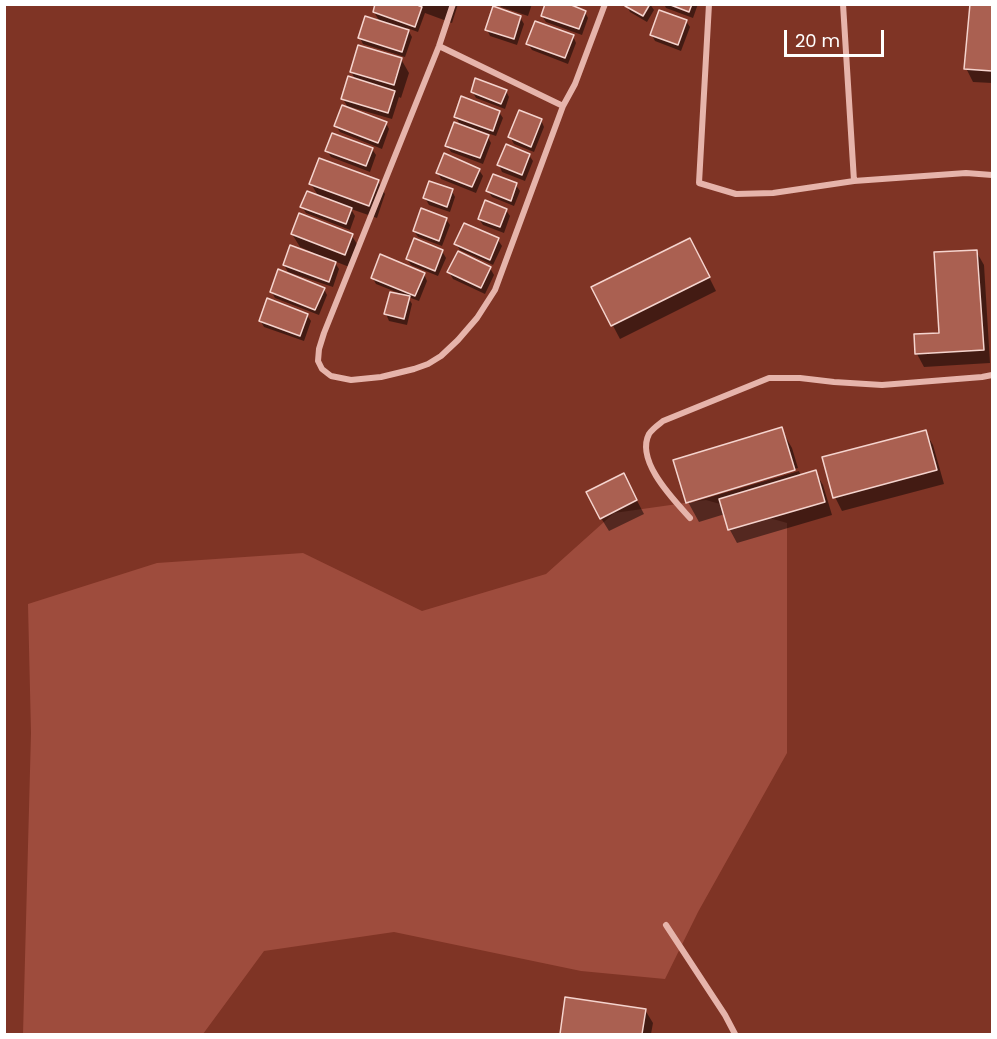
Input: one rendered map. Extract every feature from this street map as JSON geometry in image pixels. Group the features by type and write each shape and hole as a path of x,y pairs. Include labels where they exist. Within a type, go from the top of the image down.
{"street":[{"path":"453,4 440,46 321,341 318,361 322,369 331,376 351,380 381,377 428,364 441,356 471,325 495,290 563,106 575,84 605,4"},
{"path":"708,4 699,183 736,194 773,193 854,182 966,173 993,175"},
{"path":"843,4 854,182"},
{"path":"440,46 563,106"},
{"path":"690,518 661,484 649,462 646,444 650,432 663,421 769,378 800,378 882,385 993,375"},
{"path":"666,925 725,1015 735,1035"}],"shaded area":[{"path":"706,500 787,523 787,753 698,912 665,979 581,971 394,932 264,951 203,1034 23,1034 31,733 28,604 157,563 303,553 422,611 546,574 614,513"}],"building":[{"path":"375,4 415,4 422,7 415,27 373,12"},
{"path":"545,4 569,4 586,11 579,29 541,16"},
{"path":"626,4 650,4 643,16 625,6"},
{"path":"668,4 692,4 689,12"},
{"path":"970,4 992,4 992,71 964,69"},
{"path":"493,6 521,16 514,39 485,30"},
{"path":"659,10 687,20 678,45 650,35"},
{"path":"365,16 409,30 402,52 358,38"},
{"path":"535,21 574,35 565,58 526,44"},
{"path":"358,45 402,58 394,85 350,72"},
{"path":"348,76 395,91 388,113 341,99"},
{"path":"475,78 507,90 501,104 471,92"},
{"path":"461,96 500,111 493,131 454,117"},
{"path":"342,105 387,122 378,143 334,126"},
{"path":"519,110 542,119 531,147 508,137"},
{"path":"454,122 489,135 480,158 445,146"},
{"path":"332,133 373,148 366,166 325,151"},
{"path":"506,144 530,154 522,175 497,165"},
{"path":"444,153 480,169 472,187 436,173"},
{"path":"319,158 379,180 369,206 309,184"},
{"path":"493,174 517,183 511,201 486,191"},
{"path":"429,181 453,189 447,207 423,198"},
{"path":"307,191 352,208 346,224 300,207"},
{"path":"485,200 507,209 500,227 478,219"},
{"path":"421,208 447,218 439,241 413,231"},
{"path":"299,213 353,234 345,255 291,234"},
{"path":"464,223 499,238 490,260 454,244"},
{"path":"414,238 443,250 435,271 406,259"},
{"path":"690,238 710,277 611,326 591,287"},
{"path":"290,245 336,262 329,282 283,265"},
{"path":"977,250 984,350 915,354 914,334 939,333 934,252"},
{"path":"458,251 491,267 481,288 447,272"},
{"path":"380,254 425,273 415,296 371,278"},
{"path":"278,269 325,288 315,310 270,292"},
{"path":"390,292 410,296 404,319 384,314"},
{"path":"267,298 308,314 300,336 259,321"},
{"path":"782,427 795,470 686,503 673,460"},
{"path":"926,430 937,470 833,498 822,457"},
{"path":"816,470 825,502 728,530 719,499"},
{"path":"624,473 637,500 600,519 586,492"},
{"path":"565,997 646,1009 642,1034 560,1034"}]}
